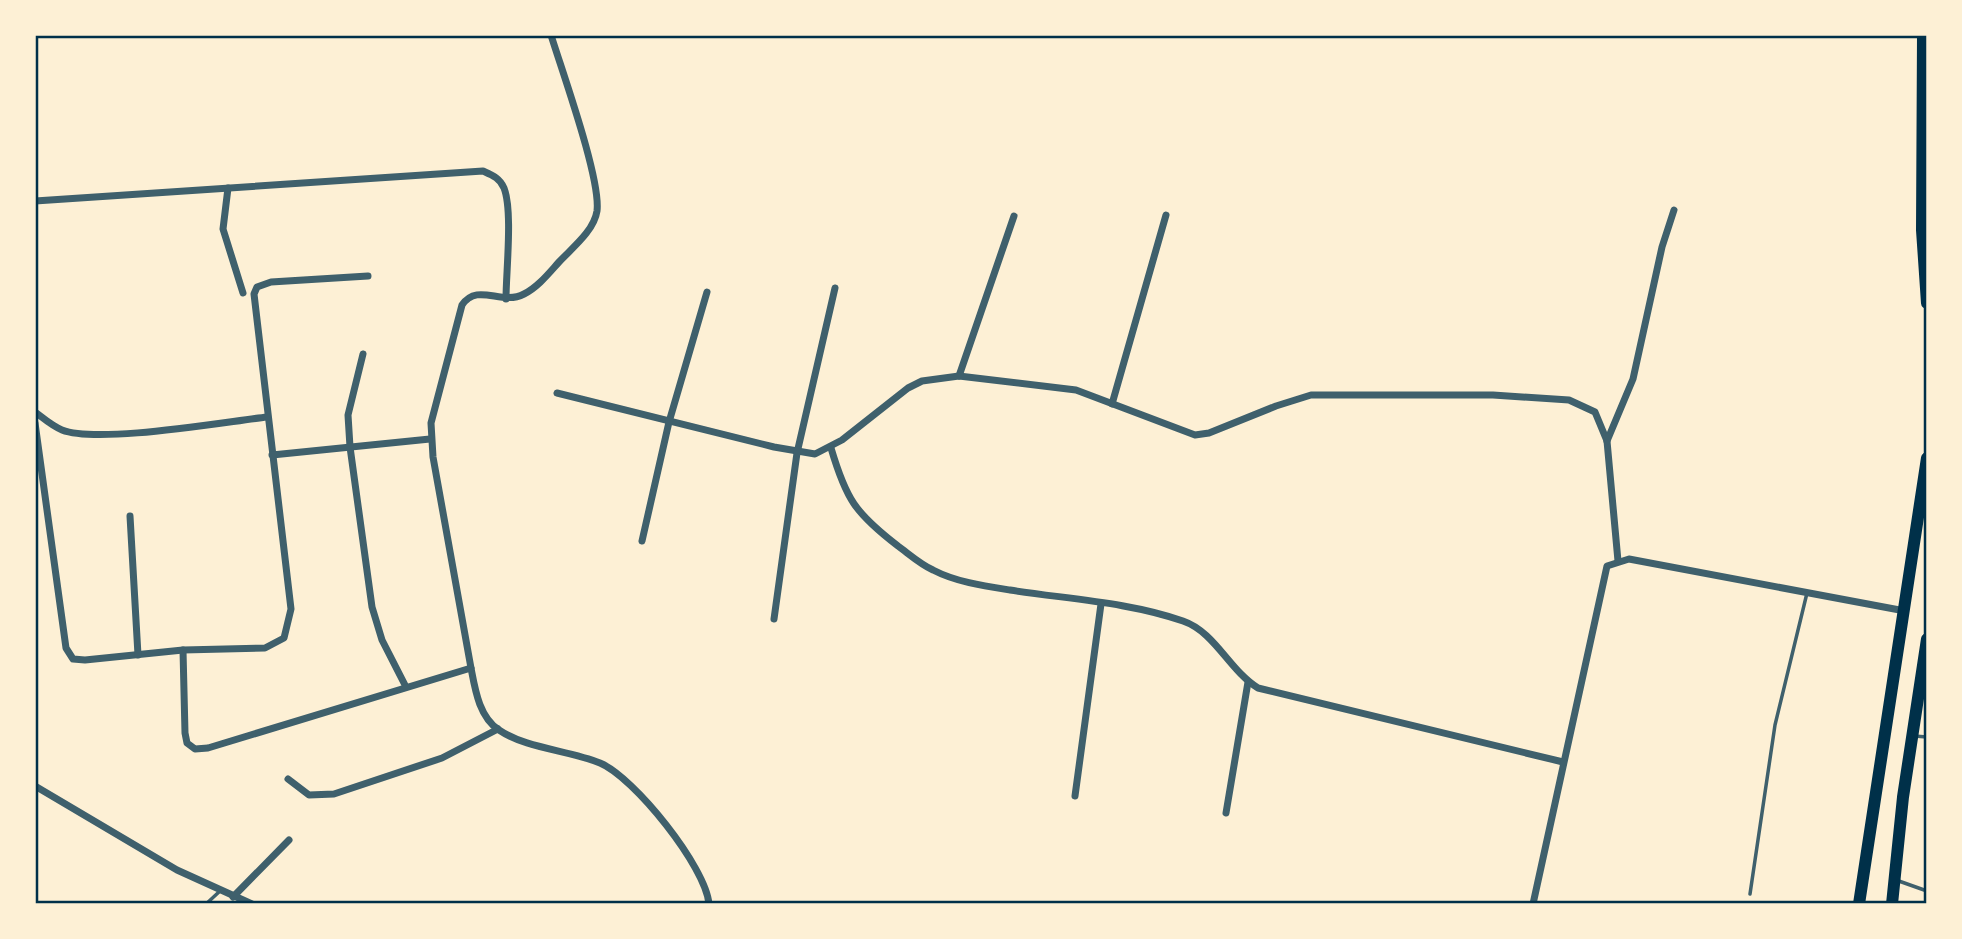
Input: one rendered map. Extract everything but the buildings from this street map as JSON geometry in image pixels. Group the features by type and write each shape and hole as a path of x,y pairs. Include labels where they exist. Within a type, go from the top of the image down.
{"main road":[{"path":"1923,35 1922,230 1927,303"},
{"path":"1859,904 1927,458"},
{"path":"1892,904 1912,736 1927,639"}],"street":[{"path":"551,35 593,179 597,211 579,242 532,290 506,299 478,293 468,296 462,305 433,410 430,439 471,668 481,704 498,729 602,764 620,775 690,856 709,904"},
{"path":"35,201 469,170 496,176 503,188 507,205 506,299"},
{"path":"228,188 223,229 243,293"},
{"path":"1607,441 1633,379 1662,247 1674,210"},
{"path":"1112,404 1166,215"},
{"path":"959,376 1014,216"},
{"path":"35,423 66,648 73,659 183,650 265,648 284,638 291,609 253,302 257,288 271,282 368,276"},
{"path":"774,619 797,453 835,288"},
{"path":"642,541 670,422 707,292"},
{"path":"363,354 348,415 350,447 372,607 382,640 407,687"},
{"path":"557,393 797,453 815,454 831,447 908,388 922,381 959,376 1060,386 1195,435 1209,433 1276,405 1311,395 1493,395 1569,400 1595,412 1607,441 1618,561"},
{"path":"35,412 64,431 81,433 133,433 267,417"},
{"path":"272,455 430,439"},
{"path":"831,447 841,484 857,511 882,534 933,570 984,586 1164,616 1198,627 1248,682 1258,688 1563,762"},
{"path":"130,516 138,655"},
{"path":"1533,904 1607,566 1629,559 1905,611"},
{"path":"1075,796 1101,604"},
{"path":"183,650 185,733 187,744 195,749 208,748 471,668"},
{"path":"1226,813 1248,682"},
{"path":"288,779 309,795 334,794 442,758 498,729"},
{"path":"35,786 177,870 252,904"},
{"path":"233,897 289,840"}],"lane":[{"path":"1751,894 1775,724 1807,593"},
{"path":"1912,736 1927,737"},
{"path":"1894,880 1927,891"},
{"path":"206,904 220,891"}]}
